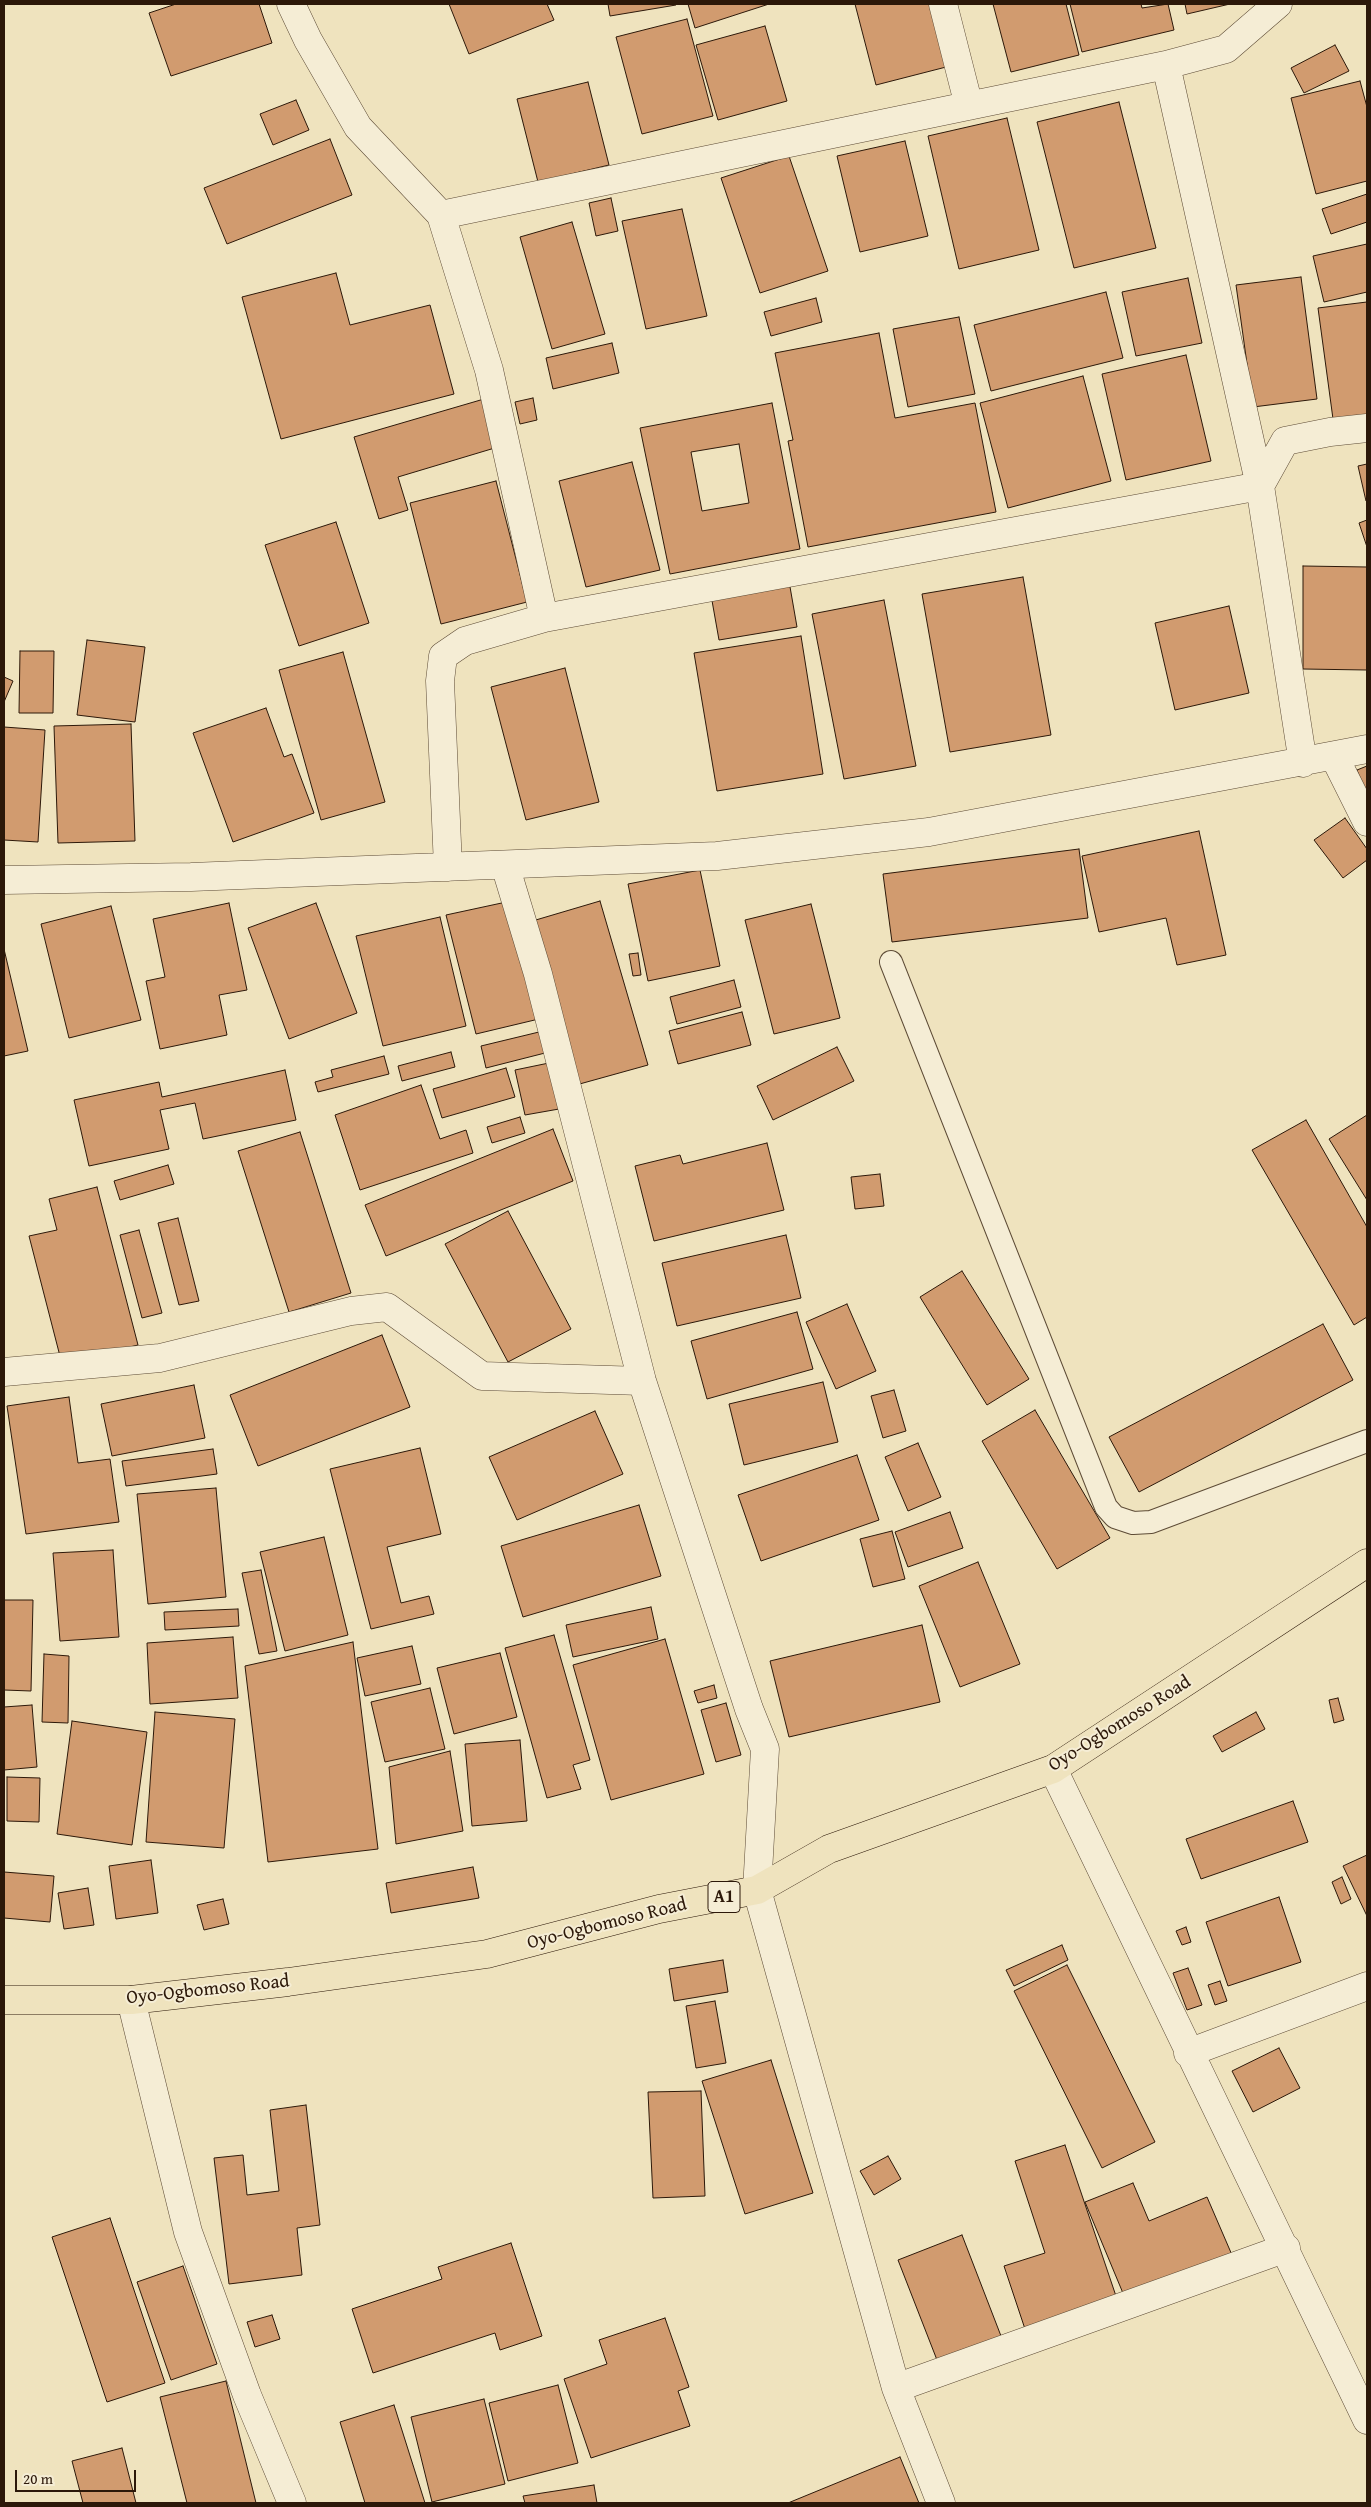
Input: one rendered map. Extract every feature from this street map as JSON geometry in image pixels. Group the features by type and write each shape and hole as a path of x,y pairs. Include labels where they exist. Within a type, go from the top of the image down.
{"highway":[{"name":"Oyo-Ogbomoso Road","path":"4,2000 131,2000 288,1982 487,1954 659,1910 757,1890 829,1849 1054,1769 1367,1563"}],"street":[{"path":"291,4 308,40 358,127 442,216 490,370 544,618"},
{"path":"942,4 969,106"},
{"path":"442,216 969,106 1166,64 1226,49 1278,4"},
{"path":"1166,64 1260,486 1303,763"},
{"path":"1260,486 1285,441 1330,432 1367,428"},
{"path":"448,867 440,681 443,656 465,641 544,618 1260,486"},
{"path":"4,880 191,877 717,856 929,832 1303,763 1367,749"},
{"path":"1334,756 1367,822"},
{"path":"505,865 538,974 642,1381 749,1709 765,1749 757,1890 896,2388 941,2503"},
{"path":"4,1372 160,1358 351,1311 387,1307 482,1376 642,1381"},
{"path":"1054,1769 1188,2052 1286,2248 1367,2420"},
{"path":"1188,2052 1367,1986"},
{"path":"131,2000 188,2232 247,2395 292,2503"},
{"path":"896,2388 1286,2248"}],"lane":[{"path":"891,962 1106,1507 1115,1517 1133,1523 1151,1522 1367,1441"}],"building":[{"path":"176,4 259,4 272,43 171,76 149,13"},
{"path":"449,4 547,4 554,20 469,54"},
{"path":"608,4 676,4 676,5 610,16"},
{"path":"688,4 769,4 695,28"},
{"path":"855,4 933,4 950,66 876,85"},
{"path":"993,4 1066,4 1079,55 1011,72"},
{"path":"1070,4 1141,4 1142,8 1168,4 1174,30 1082,52"},
{"path":"1185,4 1230,4 1187,14"},
{"path":"687,19 713,116 642,134 616,37"},
{"path":"765,26 787,101 718,120 696,45"},
{"path":"1335,45 1349,71 1304,93 1291,68"},
{"path":"1360,81 1367,107 1367,181 1316,194 1291,98"},
{"path":"588,82 609,165 538,182 517,99"},
{"path":"296,100 309,130 273,145 260,114"},
{"path":"1119,102 1156,248 1074,268 1037,122"},
{"path":"1007,118 1039,250 959,269 928,136"},
{"path":"330,139 352,195 227,244 204,188"},
{"path":"905,141 928,236 860,252 837,156"},
{"path":"789,156 828,271 760,293 721,178"},
{"path":"1367,194 1367,222 1331,234 1322,209"},
{"path":"611,198 618,231 596,236 589,203"},
{"path":"682,209 707,316 646,329 622,221"},
{"path":"572,222 605,334 552,349 520,237"},
{"path":"1367,244 1367,292 1324,302 1313,256"},
{"path":"336,273 350,325 430,305 454,394 281,439 242,297"},
{"path":"1301,277 1317,399 1253,407 1236,285"},
{"path":"1188,278 1202,343 1136,356 1122,292"},
{"path":"1106,292 1123,358 991,391 974,325"},
{"path":"816,298 822,322 771,336 764,312"},
{"path":"1367,302 1367,415 1333,419 1318,308"},
{"path":"959,317 975,394 908,407 893,329"},
{"path":"879,333 895,418 975,403 996,512 808,547 788,441 793,440 775,353"},
{"path":"612,343 619,373 553,389 546,358"},
{"path":"1186,355 1211,461 1126,480 1102,374"},
{"path":"1083,376 1111,481 1008,508 980,403"},
{"path":"533,398 537,420 520,424 515,402"},
{"path":"484,399 498,447 398,477 408,510 379,519 354,437"},
{"path":"772,403 800,549 670,574 640,428","holes":["739,444 749,503 702,511 691,452"]},
{"path":"632,462 660,570 586,587 559,481"},
{"path":"1367,464 1367,501 1366,501 1358,466"},
{"path":"496,481 527,602 441,624 410,503"},
{"path":"1367,520 1367,547 1359,523"},
{"path":"336,522 369,623 299,646 265,545"},
{"path":"1303,566 1367,567 1367,670 1303,669"},
{"path":"1023,577 1051,735 950,752 922,594"},
{"path":"789,581 797,627 719,640 711,595"},
{"path":"884,600 916,766 844,779 812,614"},
{"path":"1229,606 1249,693 1175,710 1155,623"},
{"path":"801,636 823,774 717,791 694,653"},
{"path":"87,640 145,647 135,722 77,715"},
{"path":"20,651 54,651 53,713 19,713"},
{"path":"343,652 385,802 321,820 279,670"},
{"path":"565,668 599,802 526,820 491,687"},
{"path":"4,677 13,681 4,702"},
{"path":"266,708 284,757 292,754 314,813 233,842 193,733"},
{"path":"131,724 135,841 58,843 54,726"},
{"path":"4,727 45,730 38,842 4,840"},
{"path":"1367,766 1367,801 1357,770"},
{"path":"1345,818 1367,849 1367,860 1343,878 1314,840"},
{"path":"1199,831 1226,955 1177,965 1166,918 1099,932 1082,856"},
{"path":"1079,849 1088,918 892,942 883,874"},
{"path":"700,870 720,966 648,981 628,884"},
{"path":"511,901 543,1018 476,1034 446,915"},
{"path":"600,901 648,1065 576,1085 529,922"},
{"path":"229,903 247,990 219,995 227,1035 160,1049 146,981 165,977 153,919"},
{"path":"316,903 357,1013 289,1039 248,928"},
{"path":"811,904 840,1018 774,1034 745,920"},
{"path":"111,906 141,1020 69,1038 41,924"},
{"path":"440,917 466,1026 383,1046 356,936"},
{"path":"4,949 28,1051 4,1056"},
{"path":"638,953 641,975 633,976 629,954"},
{"path":"734,980 741,1007 677,1024 670,997"},
{"path":"742,1012 751,1045 678,1064 669,1031"},
{"path":"539,1032 545,1053 486,1068 481,1046"},
{"path":"837,1047 854,1081 773,1120 757,1086"},
{"path":"451,1052 455,1067 402,1081 398,1066"},
{"path":"384,1056 389,1074 318,1092 315,1082 333,1077 331,1070"},
{"path":"549,1063 559,1109 525,1115 515,1070"},
{"path":"506,1068 515,1097 442,1118 433,1089"},
{"path":"285,1070 296,1120 203,1139 195,1103 160,1110 169,1149 89,1166 74,1100 159,1082 162,1097"},
{"path":"421,1085 440,1139 466,1130 473,1153 360,1190 335,1115"},
{"path":"1367,1115 1367,1200 1329,1139"},
{"path":"520,1117 525,1133 492,1143 487,1127"},
{"path":"1306,1120 1367,1227 1367,1317 1354,1325 1252,1150"},
{"path":"553,1129 573,1181 386,1256 365,1205"},
{"path":"300,1132 351,1293 289,1312 238,1151"},
{"path":"767,1143 784,1210 654,1241 635,1166 680,1155 683,1164"},
{"path":"168,1165 174,1184 120,1200 114,1181"},
{"path":"880,1174 884,1206 855,1209 851,1177"},
{"path":"97,1187 138,1345 62,1364 29,1236 57,1230 49,1199"},
{"path":"508,1211 571,1329 508,1362 445,1244"},
{"path":"178,1218 199,1301 179,1305 158,1223"},
{"path":"139,1230 162,1313 142,1318 120,1235"},
{"path":"786,1235 801,1298 677,1326 662,1263"},
{"path":"962,1271 1029,1379 987,1405 920,1297"},
{"path":"847,1304 876,1371 836,1389 806,1322"},
{"path":"797,1312 813,1369 707,1399 691,1341"},
{"path":"1323,1324 1353,1380 1139,1492 1109,1437"},
{"path":"382,1335 410,1407 258,1466 230,1395"},
{"path":"823,1382 838,1442 744,1465 729,1404"},
{"path":"194,1385 205,1438 112,1456 101,1404"},
{"path":"894,1390 906,1431 883,1438 871,1396"},
{"path":"69,1397 78,1463 110,1459 119,1522 26,1534 7,1406"},
{"path":"1035,1410 1110,1538 1057,1569 982,1441"},
{"path":"595,1411 623,1474 517,1520 489,1457"},
{"path":"918,1443 941,1497 908,1511 885,1457"},
{"path":"420,1448 441,1534 387,1547 401,1603 429,1596 434,1614 371,1629 330,1469"},
{"path":"213,1449 217,1474 126,1486 122,1461"},
{"path":"857,1455 879,1520 761,1561 738,1495"},
{"path":"216,1488 226,1597 148,1604 137,1494"},
{"path":"639,1505 661,1576 523,1617 501,1546"},
{"path":"950,1512 963,1548 908,1567 895,1532"},
{"path":"892,1531 905,1579 873,1587 860,1539"},
{"path":"324,1537 348,1635 285,1651 260,1552"},
{"path":"113,1550 119,1637 60,1641 53,1553"},
{"path":"978,1562 1020,1664 960,1687 919,1586"},
{"path":"261,1570 277,1651 259,1654 242,1573"},
{"path":"4,1600 33,1600 31,1691 4,1690"},
{"path":"651,1607 658,1639 573,1657 566,1625"},
{"path":"238,1609 239,1626 165,1630 164,1612"},
{"path":"922,1625 940,1702 789,1737 770,1661"},
{"path":"554,1635 590,1760 573,1765 581,1789 547,1798 505,1648"},
{"path":"233,1637 238,1698 150,1704 147,1643"},
{"path":"665,1639 704,1774 611,1800 573,1665"},
{"path":"353,1642 378,1849 268,1862 245,1666"},
{"path":"412,1646 421,1684 365,1696 357,1658"},
{"path":"500,1653 517,1717 454,1734 437,1668"},
{"path":"44,1654 69,1656 68,1723 42,1722"},
{"path":"714,1685 717,1698 698,1703 694,1691"},
{"path":"430,1688 445,1749 385,1762 371,1702"},
{"path":"1338,1698 1344,1720 1334,1723 1329,1700"},
{"path":"726,1703 741,1755 716,1762 701,1710"},
{"path":"32,1705 37,1767 4,1770 4,1707"},
{"path":"155,1712 235,1719 224,1848 146,1842"},
{"path":"1256,1712 1265,1729 1222,1752 1213,1736"},
{"path":"72,1721 147,1732 132,1845 57,1834"},
{"path":"520,1740 527,1821 472,1826 465,1744"},
{"path":"450,1751 463,1831 396,1844 389,1767"},
{"path":"7,1777 40,1778 39,1822 7,1821"},
{"path":"1293,1801 1308,1842 1201,1879 1186,1839"},
{"path":"1367,1855 1367,1916 1343,1866"},
{"path":"151,1860 158,1913 116,1919 109,1866"},
{"path":"473,1867 479,1898 391,1913 386,1883"},
{"path":"4,1872 54,1876 50,1922 4,1918"},
{"path":"1342,1877 1351,1899 1341,1904 1332,1882"},
{"path":"88,1888 94,1925 64,1929 58,1893"},
{"path":"1279,1897 1301,1962 1228,1986 1206,1922"},
{"path":"223,1899 229,1924 204,1930 197,1905"},
{"path":"1186,1927 1191,1942 1182,1945 1176,1931"},
{"path":"1062,1945 1068,1960 1014,1986 1006,1970"},
{"path":"723,1960 728,1992 674,2001 669,1969"},
{"path":"1067,1965 1155,2142 1102,2168 1014,1991"},
{"path":"1188,1968 1202,2005 1187,2010 1173,1973"},
{"path":"1220,1981 1227,2001 1215,2005 1208,1985"},
{"path":"715,2001 726,2063 696,2068 686,2006"},
{"path":"1279,2048 1300,2088 1253,2112 1232,2071"},
{"path":"771,2060 813,2193 745,2214 702,2081"},
{"path":"701,2091 705,2196 653,2198 648,2092"},
{"path":"306,2105 320,2225 297,2228 302,2275 229,2284 214,2158 243,2155 247,2195 279,2191 270,2110"},
{"path":"1065,2145 1119,2305 1027,2335 1004,2266 1045,2253 1015,2161"},
{"path":"888,2156 901,2179 874,2195 860,2171"},
{"path":"1133,2183 1149,2221 1207,2197 1232,2255 1125,2298 1085,2202"},
{"path":"110,2218 165,2383 107,2402 52,2237"},
{"path":"962,2235 1001,2336 937,2360 898,2260"},
{"path":"511,2243 542,2336 500,2350 495,2333 373,2373 352,2309 442,2279 438,2267"},
{"path":"183,2266 217,2364 171,2380 137,2282"},
{"path":"272,2315 280,2339 255,2347 247,2322"},
{"path":"665,2318 689,2387 678,2391 690,2426 591,2458 564,2379 607,2364 599,2340"},
{"path":"226,2381 256,2503 187,2503 160,2397"},
{"path":"558,2385 578,2463 508,2481 489,2403"},
{"path":"484,2399 505,2484 432,2502 411,2417"},
{"path":"394,2405 425,2503 365,2503 340,2422"},
{"path":"122,2448 136,2503 83,2503 72,2461"},
{"path":"900,2457 919,2503 788,2503"},
{"path":"594,2485 597,2503 525,2503 523,2496"}]}
